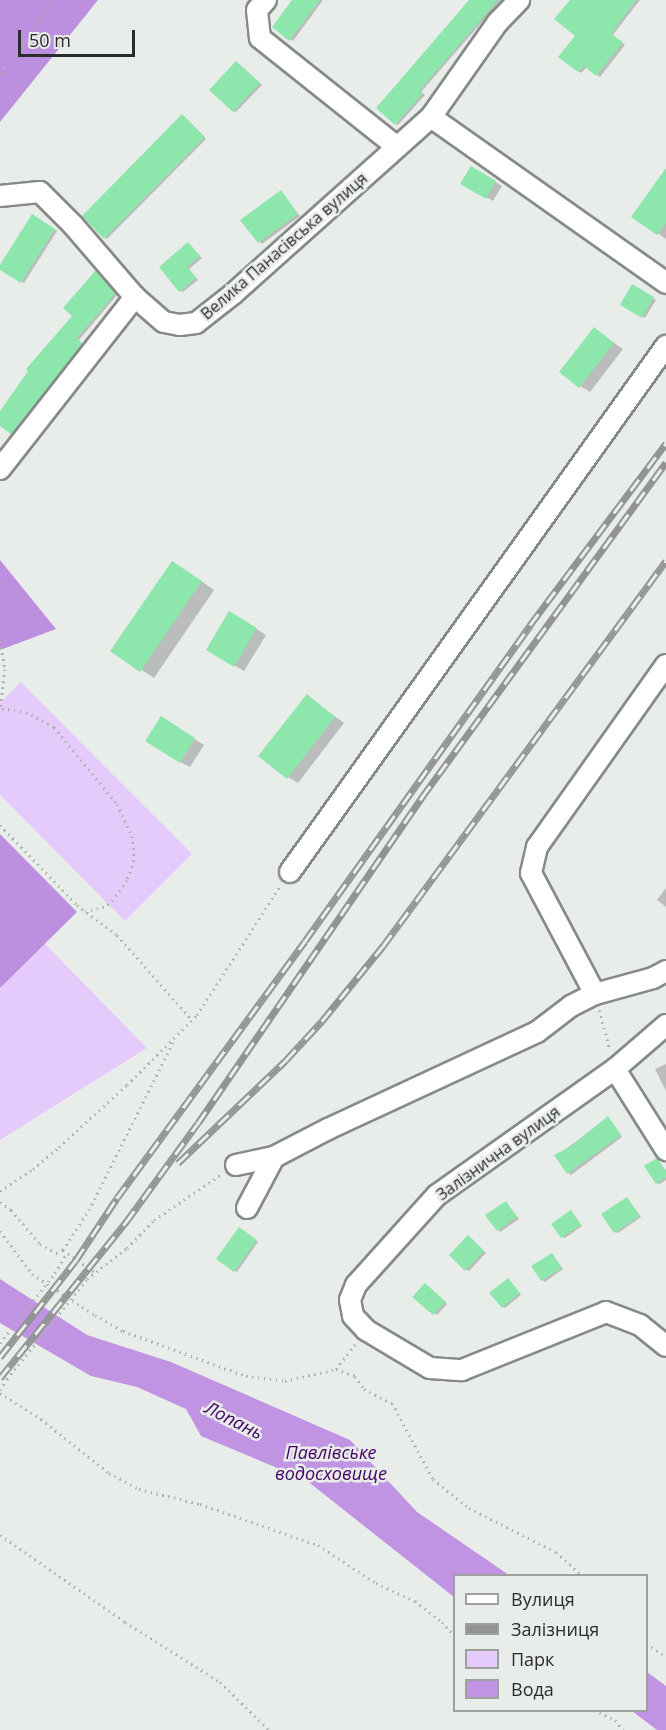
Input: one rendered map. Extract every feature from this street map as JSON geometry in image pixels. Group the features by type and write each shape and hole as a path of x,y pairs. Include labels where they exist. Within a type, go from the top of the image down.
{"street":[{"path":"266,0 257,10 260,38 397,147"},
{"name":"Велика Панасівська вулиця","path":"0,196 40,192 73,225 135,297 164,322 180,325 196,323 233,294 431,117 497,23 519,0"},
{"path":"431,117 666,283"},
{"path":"0,469 135,297"},
{"path":"290,872 666,346"},
{"path":"595,994 531,873 537,847 666,664"},
{"path":"236,1166 274,1157 338,1124 537,1032 572,1006 595,994 653,978 666,971"},
{"name":"Залізнична вулиця","path":"366,1330 353,1316 350,1300 356,1285 436,1195 615,1069 666,1025"},
{"path":"615,1069 666,1150"},
{"path":"247,1208 274,1157"},
{"path":"366,1330 430,1368 462,1370 606,1312 640,1325 666,1346"}],"path":[{"path":"0,73 31,34 53,0"},
{"path":"0,641 5,669 1,709 26,712 54,727 117,804 132,836 134,860 127,880 113,900 104,907 85,911"},
{"path":"0,825 85,911 117,935 191,1019"},
{"path":"0,1191 33,1169 59,1147 127,1085 197,1015 290,872"},
{"path":"595,994 615,1069"},
{"path":"0,1202 11,1210 40,1244 56,1253 63,1250 89,1210 177,1034"},
{"path":"236,1166 154,1220 128,1248 87,1280 7,1380 0,1392 41,1419 119,1478 139,1489 200,1504 318,1545 376,1583 415,1601 453,1634"},
{"path":"0,1231 32,1274 123,1331 246,1376 285,1381 336,1369 355,1376 364,1389 392,1403 433,1479 469,1508 556,1552 582,1574"},
{"path":"63,1250 96,1273"},
{"path":"0,1343 55,1273 67,1253"},
{"path":"336,1369 366,1330"},
{"path":"0,1535 125,1622 220,1682 269,1730"},
{"path":"648,1645 666,1656"},
{"path":"598,1712 615,1720 623,1730"}],"green space":[{"path":"21,682 192,854 125,921 0,795 0,703"},
{"path":"0,898 147,1048 0,1140"}],"shaded area":[{"path":"0,0 98,0 0,122"},
{"path":"0,560 56,629 0,650"},
{"path":"0,834 77,912 0,988"}],"water":[{"name":"Павлівське водосховище","path":"0,1279 87,1335 171,1362 350,1440 417,1512 508,1574 453,1574 453,1596 306,1480 201,1436 186,1409 137,1387 91,1376 0,1323"},
{"path":"648,1673 666,1686 666,1730 657,1730 633,1712 648,1712"}],"building":[{"path":"292,0 320,0 289,41 272,27"},
{"path":"469,0 498,0 420,90 423,93 395,125 376,108"},
{"path":"570,0 636,0 611,34 623,42 596,76 584,66 578,72 558,57 575,36 554,19"},
{"path":"236,61 260,83 233,112 209,90"},
{"path":"182,114 205,137 104,239 82,216"},
{"path":"471,166 496,181 486,199 460,184"},
{"path":"666,168 666,223 657,235 631,217"},
{"path":"281,190 298,214 258,243 240,220"},
{"path":"32,214 55,229 21,283 0,270 0,265"},
{"path":"188,242 200,256 187,267 196,278 179,292 159,267"},
{"path":"96,270 116,293 77,338 83,344 12,435 0,426 0,411 28,371 26,369 72,316 63,308"},
{"path":"632,284 654,297 642,318 620,305"},
{"path":"594,327 614,343 579,388 559,372"},
{"path":"172,561 202,581 140,672 110,651"},
{"path":"229,611 257,628 234,667 206,650"},
{"path":"307,694 335,717 287,779 258,756"},
{"path":"161,716 195,738 180,763 145,741"},
{"path":"608,1116 621,1135 567,1174 554,1155 570,1147"},
{"path":"657,1158 666,1171 666,1177 656,1184 644,1166"},
{"path":"627,1197 640,1216 614,1233 601,1214"},
{"path":"506,1201 517,1217 497,1231 485,1215"},
{"path":"571,1210 581,1225 561,1238 551,1224"},
{"path":"239,1227 257,1240 234,1272 216,1259"},
{"path":"468,1235 484,1251 465,1271 449,1255"},
{"path":"552,1253 562,1268 541,1281 531,1266"},
{"path":"508,1278 520,1293 502,1308 489,1293"},
{"path":"425,1283 446,1302 433,1315 412,1297"}],"railway":[{"path":"0,1357 76,1260 117,1198 305,941 530,625 666,443"},
{"path":"0,1378 126,1222 198,1123 422,797 666,462"},
{"path":"178,1163 286,1060 322,1021 383,946 666,561"}],"water label":[{"name":"Лопань","path":"234,1420"}]}
